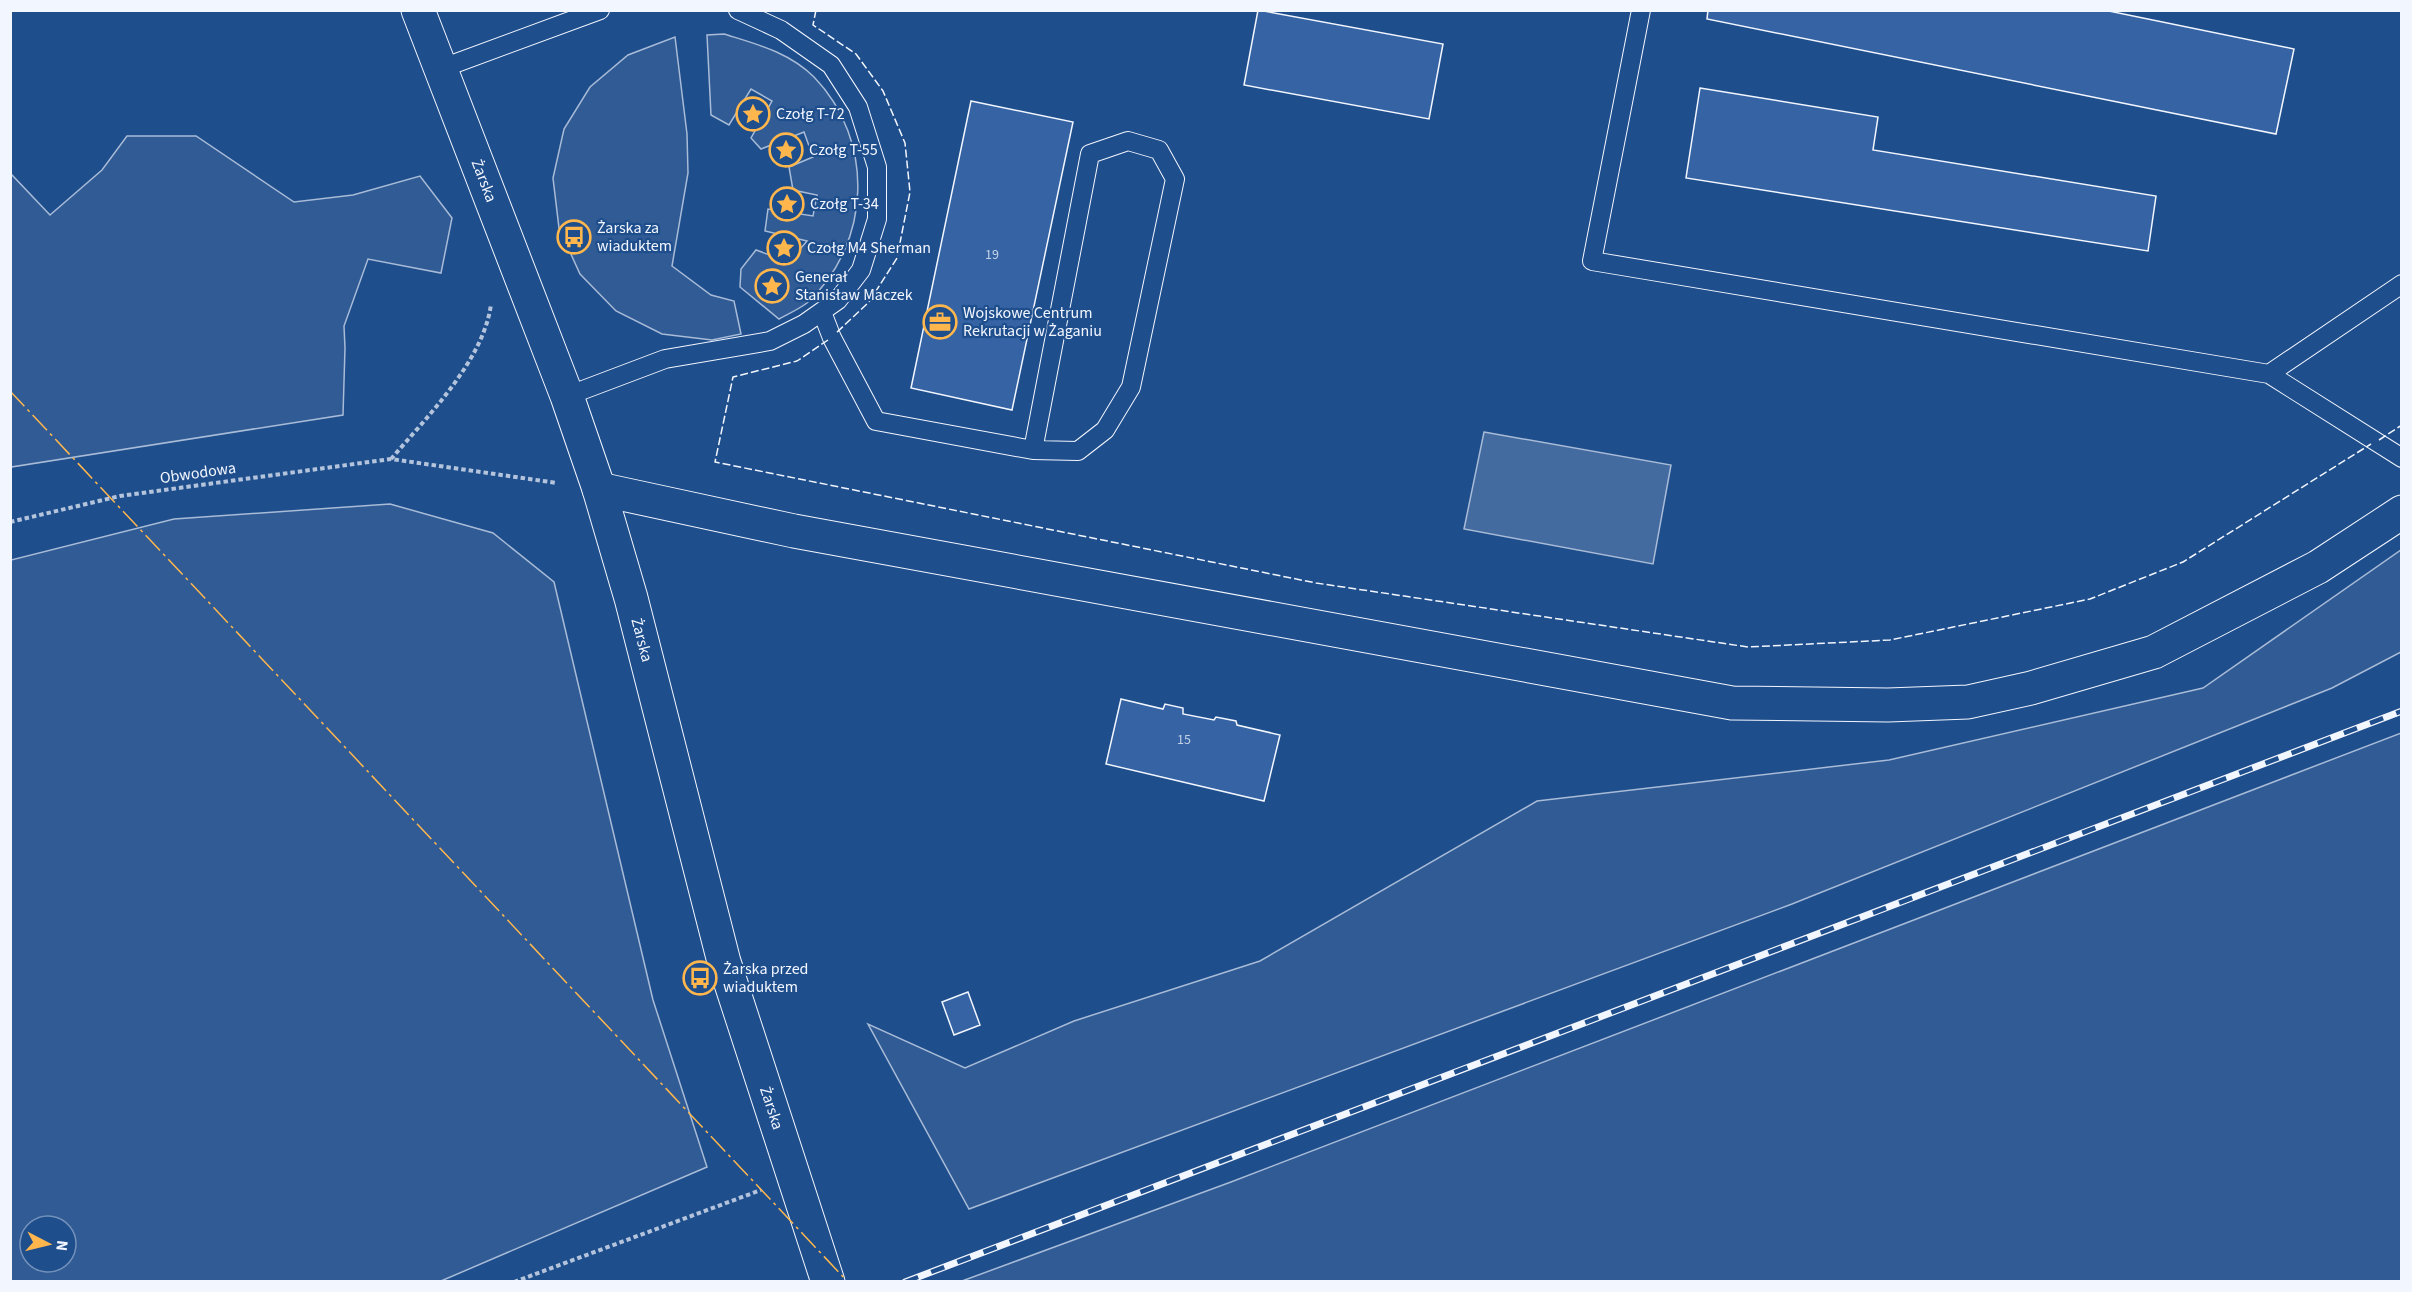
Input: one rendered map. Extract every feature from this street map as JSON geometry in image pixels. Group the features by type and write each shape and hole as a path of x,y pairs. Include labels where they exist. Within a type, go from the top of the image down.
{"street":[{"name":"Żarska","path":"418,10 567,396 599,489 631,598 724,962 828,1281"},
{"path":"599,489 794,531 1732,703 1888,705 1968,702 2031,688 2154,651 2318,567 2402,512"}],"lane":[{"path":"440,69 600,10"},
{"path":"567,396 665,359 770,340 804,324 838,300 861,270 877,219 877,168 858,107 831,66 781,30 738,10"},
{"path":"1641,10 1592,261 2269,374 2402,458"},
{"path":"822,312 832,338 876,421 1033,450 1078,451 1105,430 1131,387 1175,179 1159,150 1128,141 1090,154 1033,450"},
{"path":"2269,374 2402,284"}],"path":[{"path":"391,459 452,389 488,325 491,303"},
{"name":"Obwodowa","path":"10,522 120,496 391,459 599,489"},
{"path":"514,1281 794,1178"}],"shaded area":[{"path":"724,34 783,55 814,77 834,102 848,130 856,160 858,191 854,222 844,251 828,279 807,303 779,319 740,287 741,269 756,250 789,262 807,241 765,231 768,209 813,216 817,195 793,190 789,167 813,157 804,132 761,149 751,138 772,101 751,89 729,125 711,115 707,35"},
{"path":"675,37 687,134 688,173 672,266 711,295 734,301 741,334 712,340 662,334 616,311 580,274 559,228 553,178 564,129 590,87 628,55"},
{"path":"127,136 196,136 294,202 353,195 420,176 452,218 441,273 368,259 344,326 343,415 11,467 11,174 50,215 102,170"},
{"path":"1484,432 1671,465 1653,564 1464,529"},
{"path":"390,504 493,533 554,582 653,1000 707,1167 441,1281 11,1281 11,560 174,519"},
{"path":"2401,550 2401,652 2332,688 1792,904 969,1209 868,1024 965,1068 1074,1021 1260,961 1537,801 1889,760 2203,688"},
{"path":"2401,733 2401,1281 962,1281 1231,1182"}],"building":[{"path":"1258,10 1443,44 1429,119 1244,85"},
{"path":"1708,10 2104,10 2294,49 2276,134 1707,19"},
{"path":"1700,88 1878,117 1873,150 2156,196 2148,251 1686,178"},
{"path":"971,101 1073,122 1012,410 911,388"},
{"path":"1121,699 1163,709 1165,704 1183,708 1183,714 1214,720 1216,717 1236,721 1237,725 1280,735 1264,801 1106,764"},
{"path":"968,992 980,1025 954,1035 942,1002"}],"railway":[{"path":"905,1282 2402,711"}],"fence":[{"path":"816,10 813,25 856,54 883,91 905,143 910,192 897,258 869,302 835,334"},
{"path":"828,340 797,361 733,377 715,462 1316,583 1748,647 1890,640 2090,599 2183,562 2371,444"},
{"path":"2379,440 2402,425"}],"power":[{"path":"10,391 848,1282"}],"place":[{"name":"Czołg T-72","path":"753,114"},
{"name":"Czołg T-55","path":"786,150"},
{"name":"Czołg T-34","path":"787,204"},
{"name":"Żarska za wiaduktem","path":"574,237"},
{"name":"Czołg M4 Sherman","path":"784,248"},
{"name":"Generał Stanisław Maczek","path":"772,286"},
{"name":"Wojskowe Centrum Rekrutacji w Żaganiu","path":"940,322"},
{"name":"Żarska przed wiaduktem","path":"700,978"}]}
